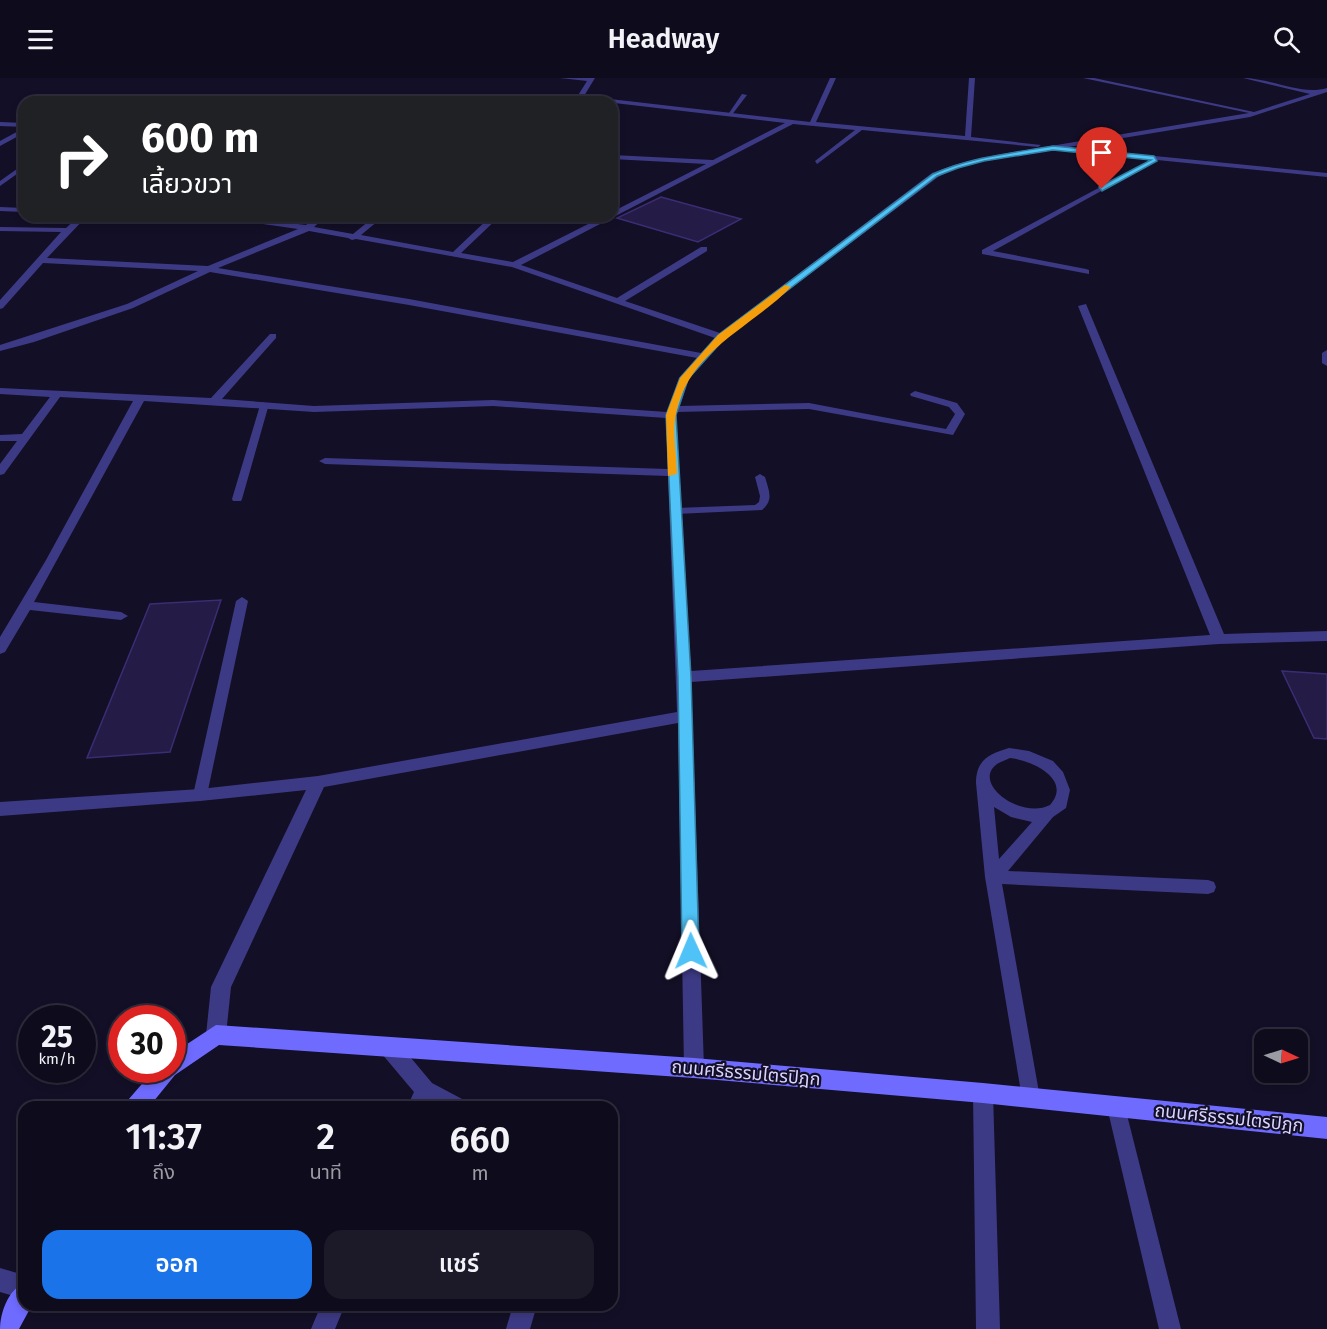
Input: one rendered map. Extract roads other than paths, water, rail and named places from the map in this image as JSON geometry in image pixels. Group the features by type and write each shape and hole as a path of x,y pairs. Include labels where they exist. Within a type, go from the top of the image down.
{"main road":[{"name":"ถนนศรีธรรมไตรปิฎก","path":"216,1035 694,1068 983,1093 1327,1128"},
{"path":"186,1056 216,1035"},
{"path":"140,1101 156,1083"},
{"path":"6,1329 18,1306"}],"street":[{"path":"563,78 592,79 581,96"},
{"path":"813,124 833,78"},
{"path":"968,138 972,78"},
{"path":"1086,78 1256,113"},
{"path":"1246,78 1321,91"},
{"path":"694,1068 684,677 672,472 672,412 684,378 721,337 935,175 956,166 984,159 1256,113 1321,91"},
{"path":"618,104 1327,175"},
{"path":"618,211 792,122"},
{"path":"0,124 18,125"},
{"path":"817,162 860,129"},
{"path":"0,144 18,134"},
{"path":"618,157 716,162"},
{"path":"1086,272 985,252 1154,161 1154,158"},
{"path":"0,184 18,170"},
{"path":"0,209 18,210"},
{"path":"0,306 77,222"},
{"path":"259,222 308,228 352,238 514,265 721,337"},
{"path":"0,348 32,340 130,306 280,237 308,228 315,222"},
{"path":"352,238 372,222"},
{"path":"455,254 490,222"},
{"path":"514,265 597,222"},
{"path":"0,229 69,230"},
{"path":"618,302 704,249"},
{"path":"42,260 210,268 410,302 702,357"},
{"path":"1083,306 1219,639"},
{"path":"213,402 273,336"},
{"path":"1327,353 1327,363"},
{"path":"0,391 264,404 314,409 493,403 672,412 809,406 949,433 960,414 957,408 915,394"},
{"path":"0,472 58,393"},
{"path":"0,649 52,560 140,398"},
{"path":"0,438 26,437"},
{"path":"325,461 672,472"},
{"path":"25,605 122,616"},
{"path":"684,677 1219,639 1327,636"},
{"path":"0,809 200,795 318,782 685,716"},
{"path":"216,1035 220,987 318,782"},
{"path":"389,1047 421,1099"},
{"path":"983,1093 988,1329"},
{"path":"0,1280 18,1285"},
{"path":"323,1329 330,1311"},
{"path":"518,1329 523,1311"}],"lane":[{"path":"729,115 744,95"},
{"path":"237,499 264,404"},
{"path":"676,511 758,508 764,503 765,496 760,477"},
{"path":"200,795 242,601"},
{"path":"993,877 1048,813 1063,800 1064,790 1058,775 1037,759 1009,753 996,756 985,765 982,774 993,877 1031,1098"},
{"path":"984,786 990,797 1005,808 1019,814 1034,816 1048,813"},
{"path":"993,877 1208,887"},
{"path":"1116,1107 1170,1329"}]}
